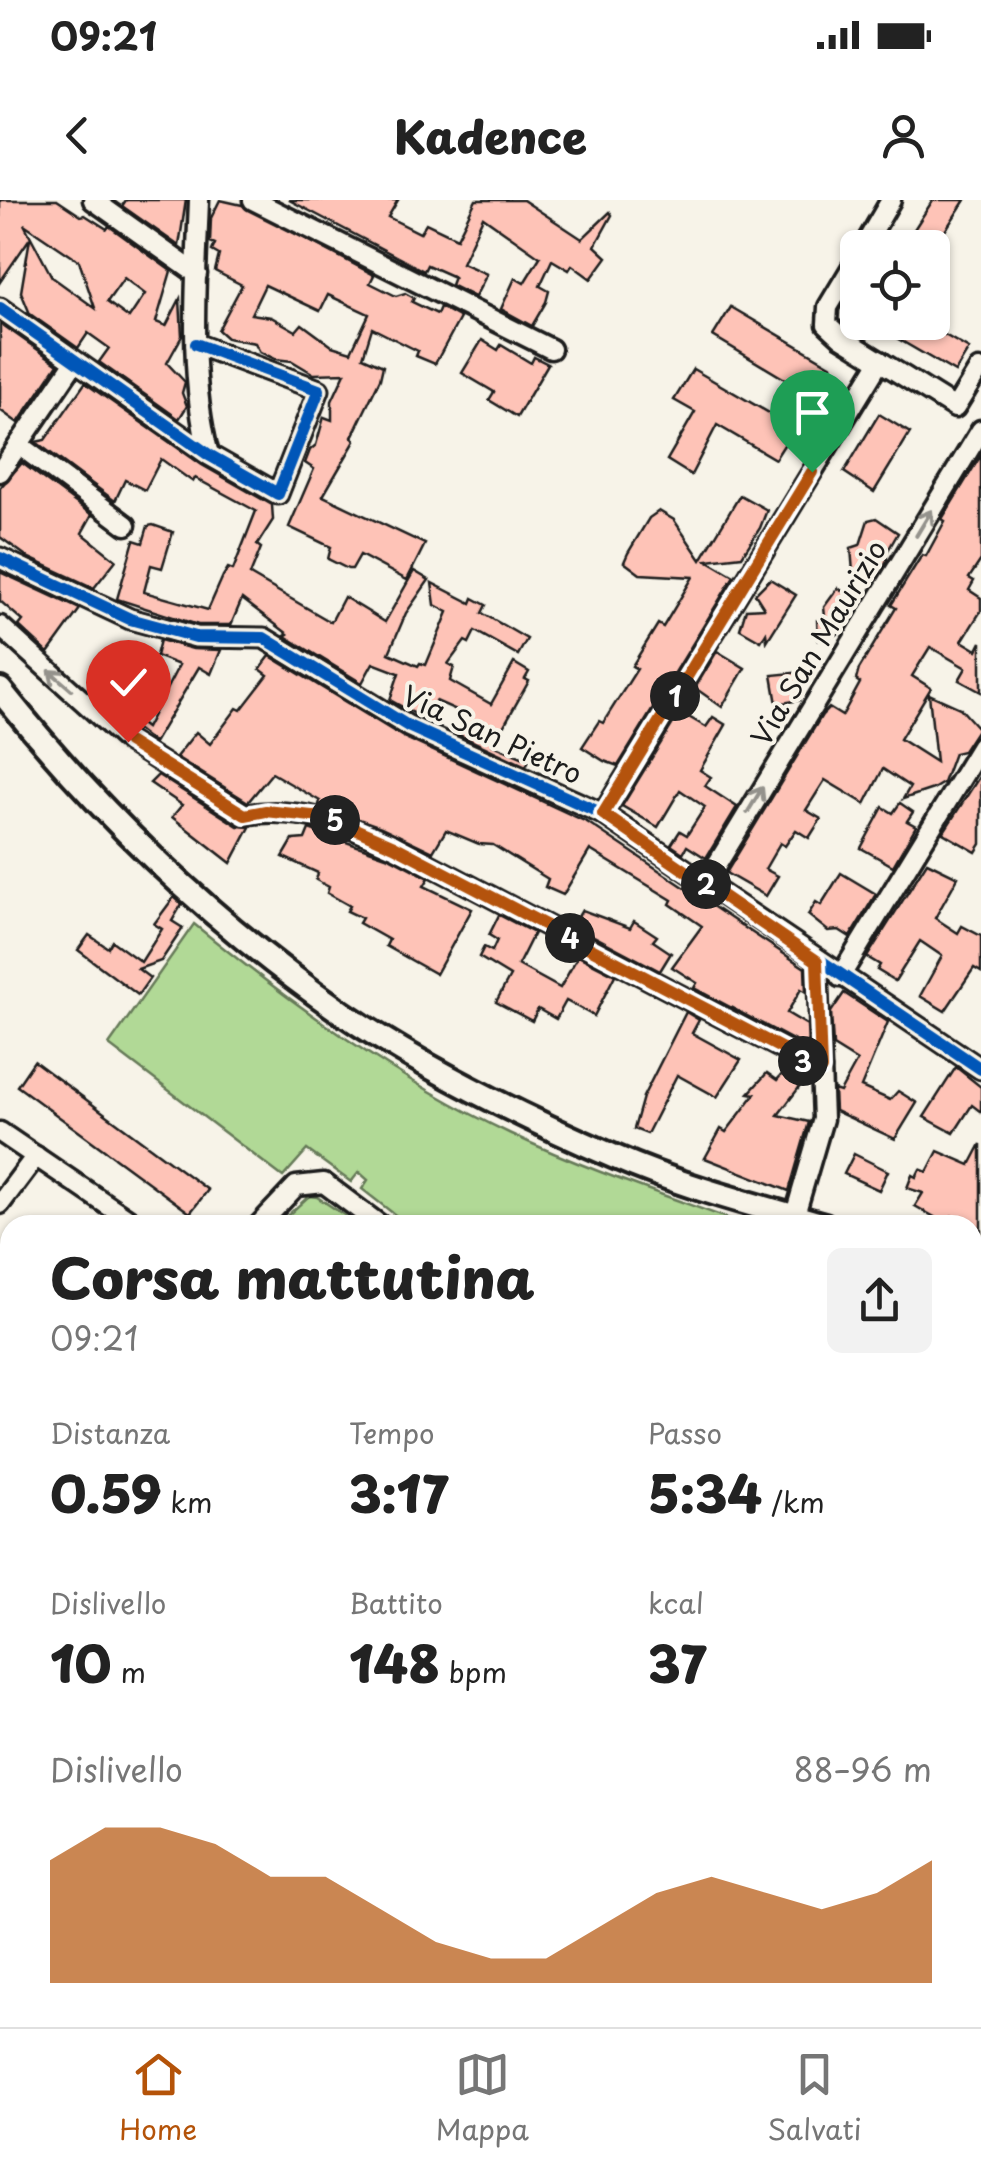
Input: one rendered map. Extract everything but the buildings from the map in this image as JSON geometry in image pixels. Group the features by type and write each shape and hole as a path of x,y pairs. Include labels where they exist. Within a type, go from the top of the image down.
{"main road":[{"path":"0,690 76,778 202,904 339,1010 478,1094 619,1159 777,1215"}],"street":[{"path":"93,200 197,274"},
{"path":"199,200 196,344 201,424 209,455"},
{"path":"253,200 551,350"},
{"path":"874,230 892,200"},
{"path":"840,286 828,306 827,324 840,333"},
{"path":"0,308 74,364 209,455 278,494 319,390 196,344"},
{"path":"850,340 981,427"},
{"path":"603,814 880,361"},
{"path":"0,472 74,364"},
{"path":"955,408 979,369"},
{"name":"Via San Maurizio","path":"704,884 981,427"},
{"path":"18,445 126,525"},
{"name":"Via San Pietro","path":"0,558 130,619 196,637 264,638 408,726 603,814 981,1069"},
{"path":"0,626 128,742 245,815 266,811 330,818 394,846 821,1069"},
{"path":"840,976 981,746"},
{"path":"796,1215 822,1130 817,961"},
{"path":"0,1132 122,1215"},
{"path":"0,1204 36,1156"},
{"path":"268,1215 296,1186 324,1183 367,1215"}],"green space":[{"path":"194,924 347,1039 427,1090 569,1159 718,1215 395,1215 362,1189 368,1180 359,1172 351,1182 307,1150 283,1177 109,1045"},
{"path":"309,1196 344,1215 288,1215"}],"cycle path":[{"path":"0,308 209,455 278,494 319,390 196,344"},
{"path":"0,558 130,619 196,637 264,638 408,726 603,814 981,1069"}],"route":[{"path":"128,742 245,815 266,811 330,818 446,870 821,1069 817,961 603,814 812,472"}]}
